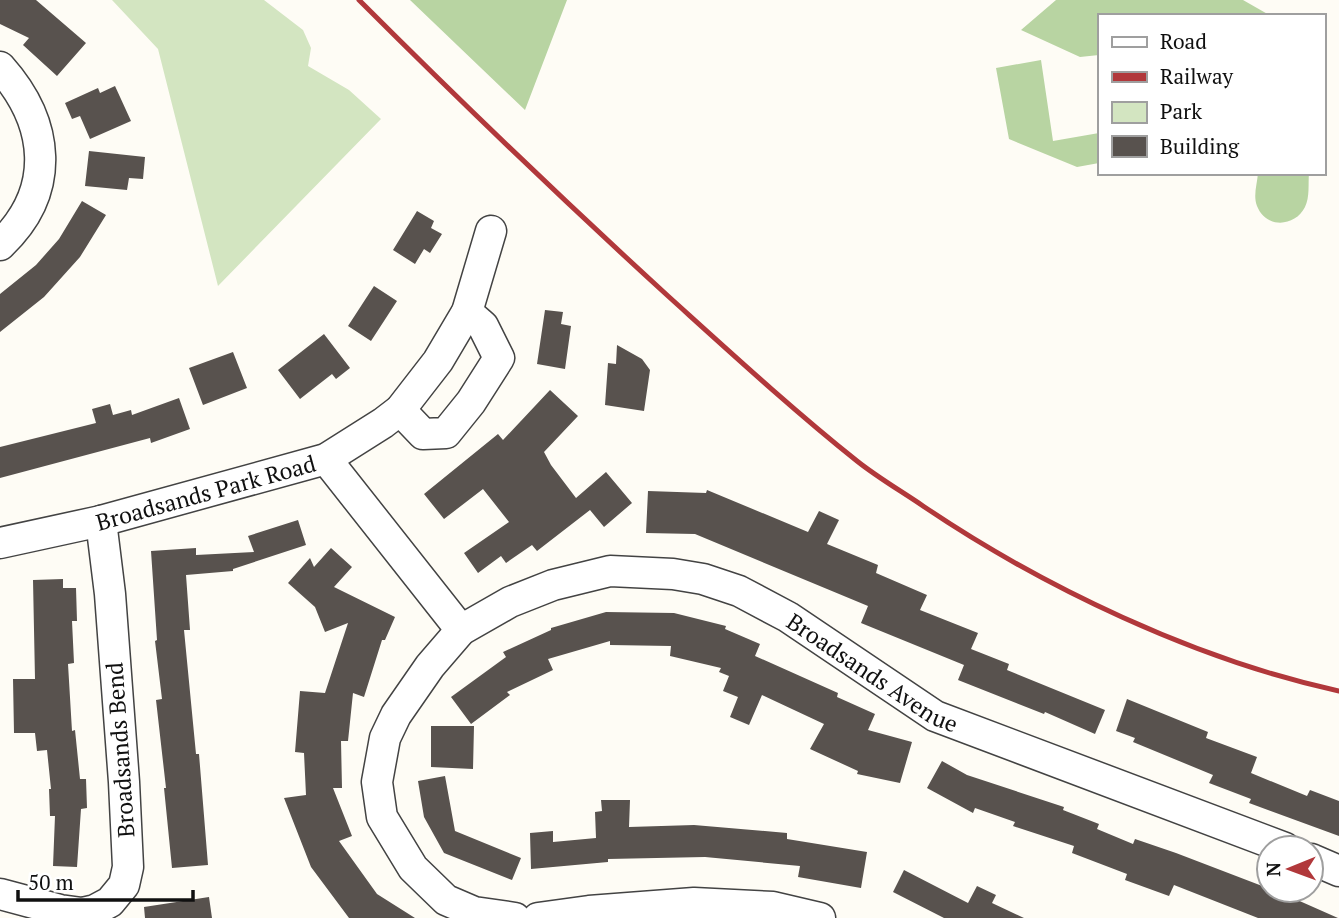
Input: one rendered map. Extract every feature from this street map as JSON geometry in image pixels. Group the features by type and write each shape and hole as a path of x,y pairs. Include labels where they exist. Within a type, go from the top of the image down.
{"street":[{"path":"0,67 30,108 38,133 40,170 32,202 18,228 0,245"},
{"name":"Broadsands Park Road","path":"0,543 101,521 326,458 400,410 438,360 467,312 491,231"},
{"path":"400,410 423,434 446,433 471,402 499,358 483,326 467,312"},
{"path":"326,458 461,630"},
{"name":"Broadsands Bend","path":"0,894 82,913 110,902 124,885 128,867 124,782 110,594 101,521"},
{"name":"Broadsands Avenue","path":"515,918 474,912 446,900 413,868 382,817 377,782 385,738 396,715 430,666 461,630 510,602 553,585 610,570 673,574 703,579 739,591 788,617 935,716 1255,837"},
{"path":"538,918 694,903 773,907 820,918"}],"green space":[{"path":"112,0 264,0 303,30 311,48 308,66 349,90 381,119 218,286 158,49"},
{"path":"410,0 567,0 525,110"},
{"path":"1056,0 1243,0 1268,14 1098,14 1098,55 1080,57 1021,30"},
{"path":"1041,60 1053,141 1098,133 1098,163 1077,167 1009,139 996,68"},
{"path":"1258,175 1309,175 1305,207 1295,219 1288,222 1274,222 1261,213 1255,198"}],"building":[{"path":"0,0 36,0 86,43 57,76 23,45 29,38 0,24"},
{"path":"115,86 131,121 90,139 80,116 72,119 65,103 98,88 100,93"},
{"path":"89,151 145,157 143,179 129,178 127,190 85,186"},
{"path":"82,201 106,215 80,257 44,297 0,332 0,294 36,265 59,239"},
{"path":"417,211 434,221 431,228 442,234 430,253 424,249 415,264 393,250"},
{"path":"374,286 397,301 371,341 348,326"},
{"path":"545,310 563,312 561,324 571,326 565,369 537,364"},
{"path":"324,334 350,368 336,379 332,374 300,399 278,370"},
{"path":"617,345 642,359 650,370 644,411 605,405 608,363 616,364"},
{"path":"233,352 247,388 203,405 189,368"},
{"path":"550,390 578,416 544,452 551,465 576,498 606,472 632,503 604,527 590,510 537,551 532,545 506,563 501,556 478,573 464,553 509,522 483,489 444,519 424,494 498,434 503,440"},
{"path":"179,398 190,429 151,443 150,438 0,478 0,447 96,423 92,409 110,404 113,415 131,410 132,415"},
{"path":"707,490 808,532 819,511 839,520 827,544 878,565 876,573 927,595 920,610 978,633 971,649 1009,664 1007,670 1105,710 1095,734 1045,712 1044,714 958,680 964,665 861,623 868,606 695,534 646,533 648,491 706,493"},
{"path":"298,520 306,545 233,571 186,575 190,630 184,630 196,754 199,754 208,865 172,868 156,700 162,699 155,641 151,551 196,548 196,555 254,552 248,536"},
{"path":"331,548 352,567 334,587 395,617 385,640 382,640 364,697 353,693 348,741 341,741 342,788 333,788 352,836 339,841 377,894 415,918 349,918 311,867 284,798 306,795 304,753 295,752 300,691 325,693 348,623 325,632 315,607 288,583 310,558 314,567"},
{"path":"63,579 63,588 76,588 77,621 72,621 74,663 68,664 72,731 75,730 80,779 86,779 87,808 81,809 77,867 53,866 55,816 50,816 51,789 47,750 37,751 35,733 14,733 13,679 35,679 33,580"},
{"path":"606,612 674,613 726,626 725,629 760,644 755,656 838,693 837,697 875,714 868,730 912,742 900,783 857,774 858,771 810,749 824,724 762,695 749,725 730,717 738,697 723,691 729,676 719,672 721,668 670,656 671,646 610,645 610,641 548,659 553,670 507,692 510,695 471,724 451,697 506,657 503,652 551,628"},
{"path":"1127,699 1208,732 1206,738 1257,757 1251,773 1307,796 1310,790 1339,801 1339,836 1249,803 1251,799 1209,783 1213,775 1133,742 1135,738 1116,731"},
{"path":"431,726 474,726 473,769 431,767"},
{"path":"942,761 967,775 1064,807 1063,810 1099,824 1097,829 1133,844 1135,839 1255,883 1255,904 1306,904 1338,918 1258,918 1174,885 1169,896 1125,880 1127,874 1072,853 1074,846 1013,826 1015,822 975,808 973,813 927,788"},
{"path":"445,776 455,831 521,858 512,880 444,853 424,817 418,781"},
{"path":"601,800 630,800 629,827 694,825 787,833 787,839 867,852 861,888 798,877 800,866 705,857 608,859 608,862 531,869 530,833 553,831 553,842 596,838 595,812 602,811"},
{"path":"904,870 968,903 977,886 996,895 992,903 1024,918 944,918 893,892"},
{"path":"209,897 212,918 145,918 144,907"}],"railway":[{"path":"359,0 629,260 785,401 873,473 969,536 1019,565 1122,617 1231,660 1339,691"}]}
